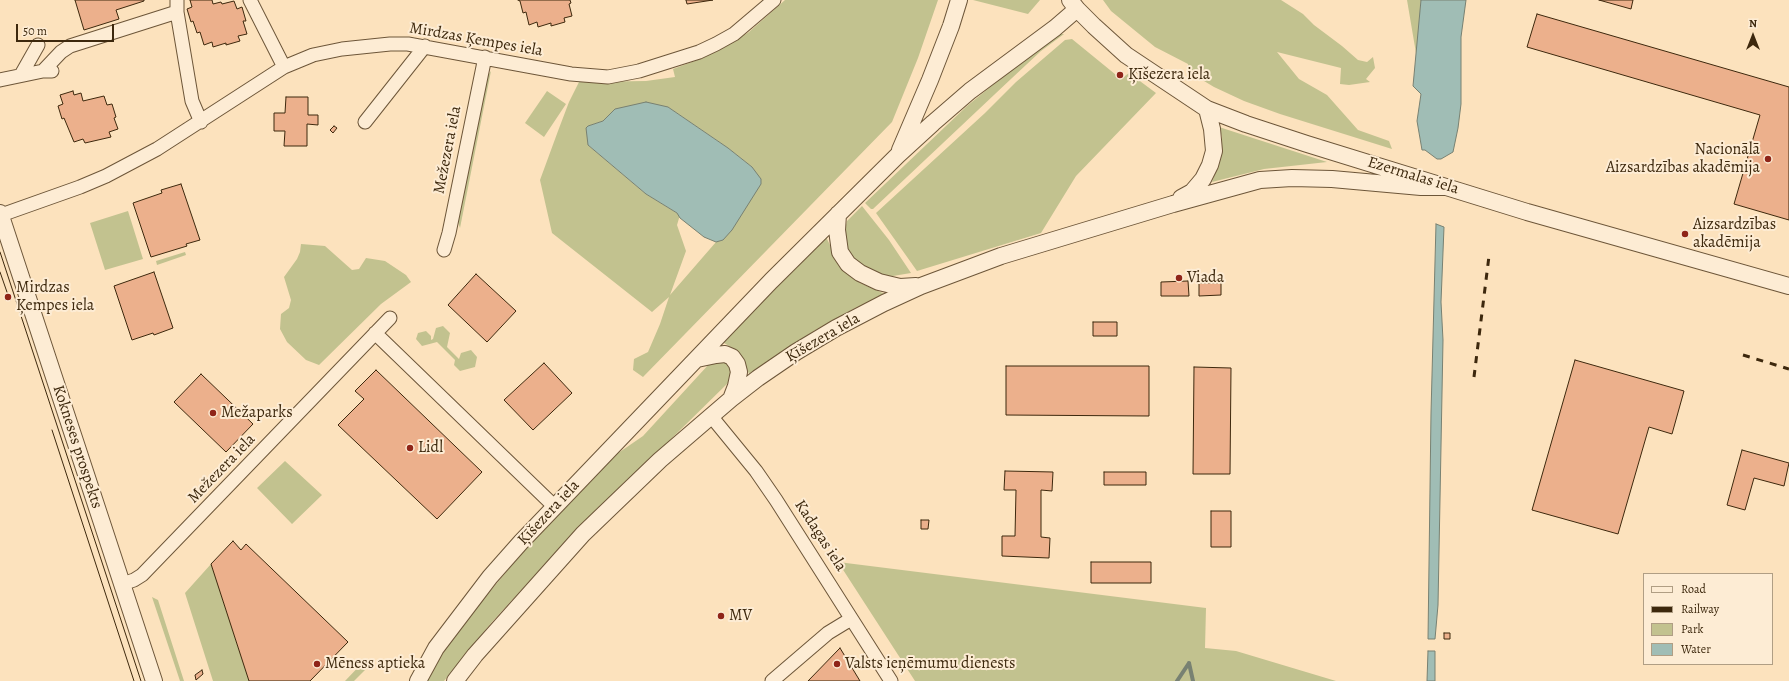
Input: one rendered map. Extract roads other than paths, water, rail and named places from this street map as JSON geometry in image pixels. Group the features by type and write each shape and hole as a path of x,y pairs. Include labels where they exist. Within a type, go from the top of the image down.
{"street":[{"path":"250,0 284,67"},
{"name":"Mirdzas Ķempes iela","path":"1,217 106,176 157,149 284,67 313,55 342,49 390,44 425,46 584,76 608,77 670,62 716,44 734,34 774,0"},
{"name":"Ķīšezera iela","path":"898,155 930,80 951,26 959,0"},
{"name":"Ķīšezera iela","path":"418,681 436,648 490,577 554,506 763,290 898,155 964,96 1055,28 1074,5"},
{"name":"Ezermalas iela","path":"1074,5 1126,55 1207,109 1300,142 1446,187 1535,214 1789,286"},
{"path":"0,80 47,71 61,52 70,46 177,6 192,100 201,122"},
{"path":"21,75 38,45"},
{"path":"365,122 425,46"},
{"name":"Mežezera iela","path":"444,250 485,57"},
{"name":"Ķīšezera iela","path":"1173,204 1192,192 1203,179 1210,165 1214,151 1212,129 1207,109"},
{"name":"Ķīšezera iela","path":"455,681 475,655 583,534 660,460 731,399 796,352 836,328 921,286 1001,256 1173,204 1260,180 1292,178 1354,180 1421,187 1446,187"},
{"name":"Ķīšezera iela","path":"838,214 836,230 838,242 840,252 848,264 860,274 879,282 900,287 921,286"},
{"name":"Kokneses prospekts","path":"1,217 154,681"},
{"name":"Mežezera iela","path":"122,584 134,580 142,575 256,459 390,318"},
{"path":"375,333 554,506"},
{"path":"697,359 725,354 732,357 737,364 739,372 731,399"},
{"name":"Kadagas iela","path":"711,416 756,471 776,500 891,681"},
{"path":"772,681 828,633 852,619"}],"water":[{"path":"1421,0 1466,0 1461,37 1461,104 1458,128 1453,152 1441,159 1437,159 1425,150 1422,150 1417,121 1421,94 1413,86"},
{"path":"646,102 668,107 728,148 752,167 761,179 761,184 732,230 723,240 716,242 704,237 680,218 677,213 646,194 588,145 586,128 588,126 603,121 615,109"},
{"path":"1436,224 1444,227 1441,302 1443,340 1438,605 1435,639 1428,639 1431,413"},
{"path":"1428,651 1435,651 1435,681 1427,681"}],"waterway":[{"path":"1189,663 1193,681"},
{"path":"1177,681 1189,663"}],"tram line":[{"path":"0,252 141,681"},
{"path":"0,272 8,295"},
{"path":"52,430 134,681"}],"railway":[{"path":"1474,377 1489,256"},
{"path":"1743,355 1789,369"}],"place":[{"name":"Ķīšezera iela","path":"1120,75"},
{"name":"Nacionālā Aizsardzības akadēmija","path":"1768,159"},
{"name":"Aizsardzības akadēmija","path":"1685,234"},
{"name":"Viada","path":"1179,278"},
{"name":"Mirdzas Ķempes iela","path":"8,297"},
{"name":"Mežaparks","path":"213,413"},
{"name":"Lidl","path":"410,448"},
{"name":"MV","path":"721,616"},
{"name":"Mēness aptieka","path":"317,664"},
{"name":"Valsts ieņēmumu dienests","path":"837,664"}]}
